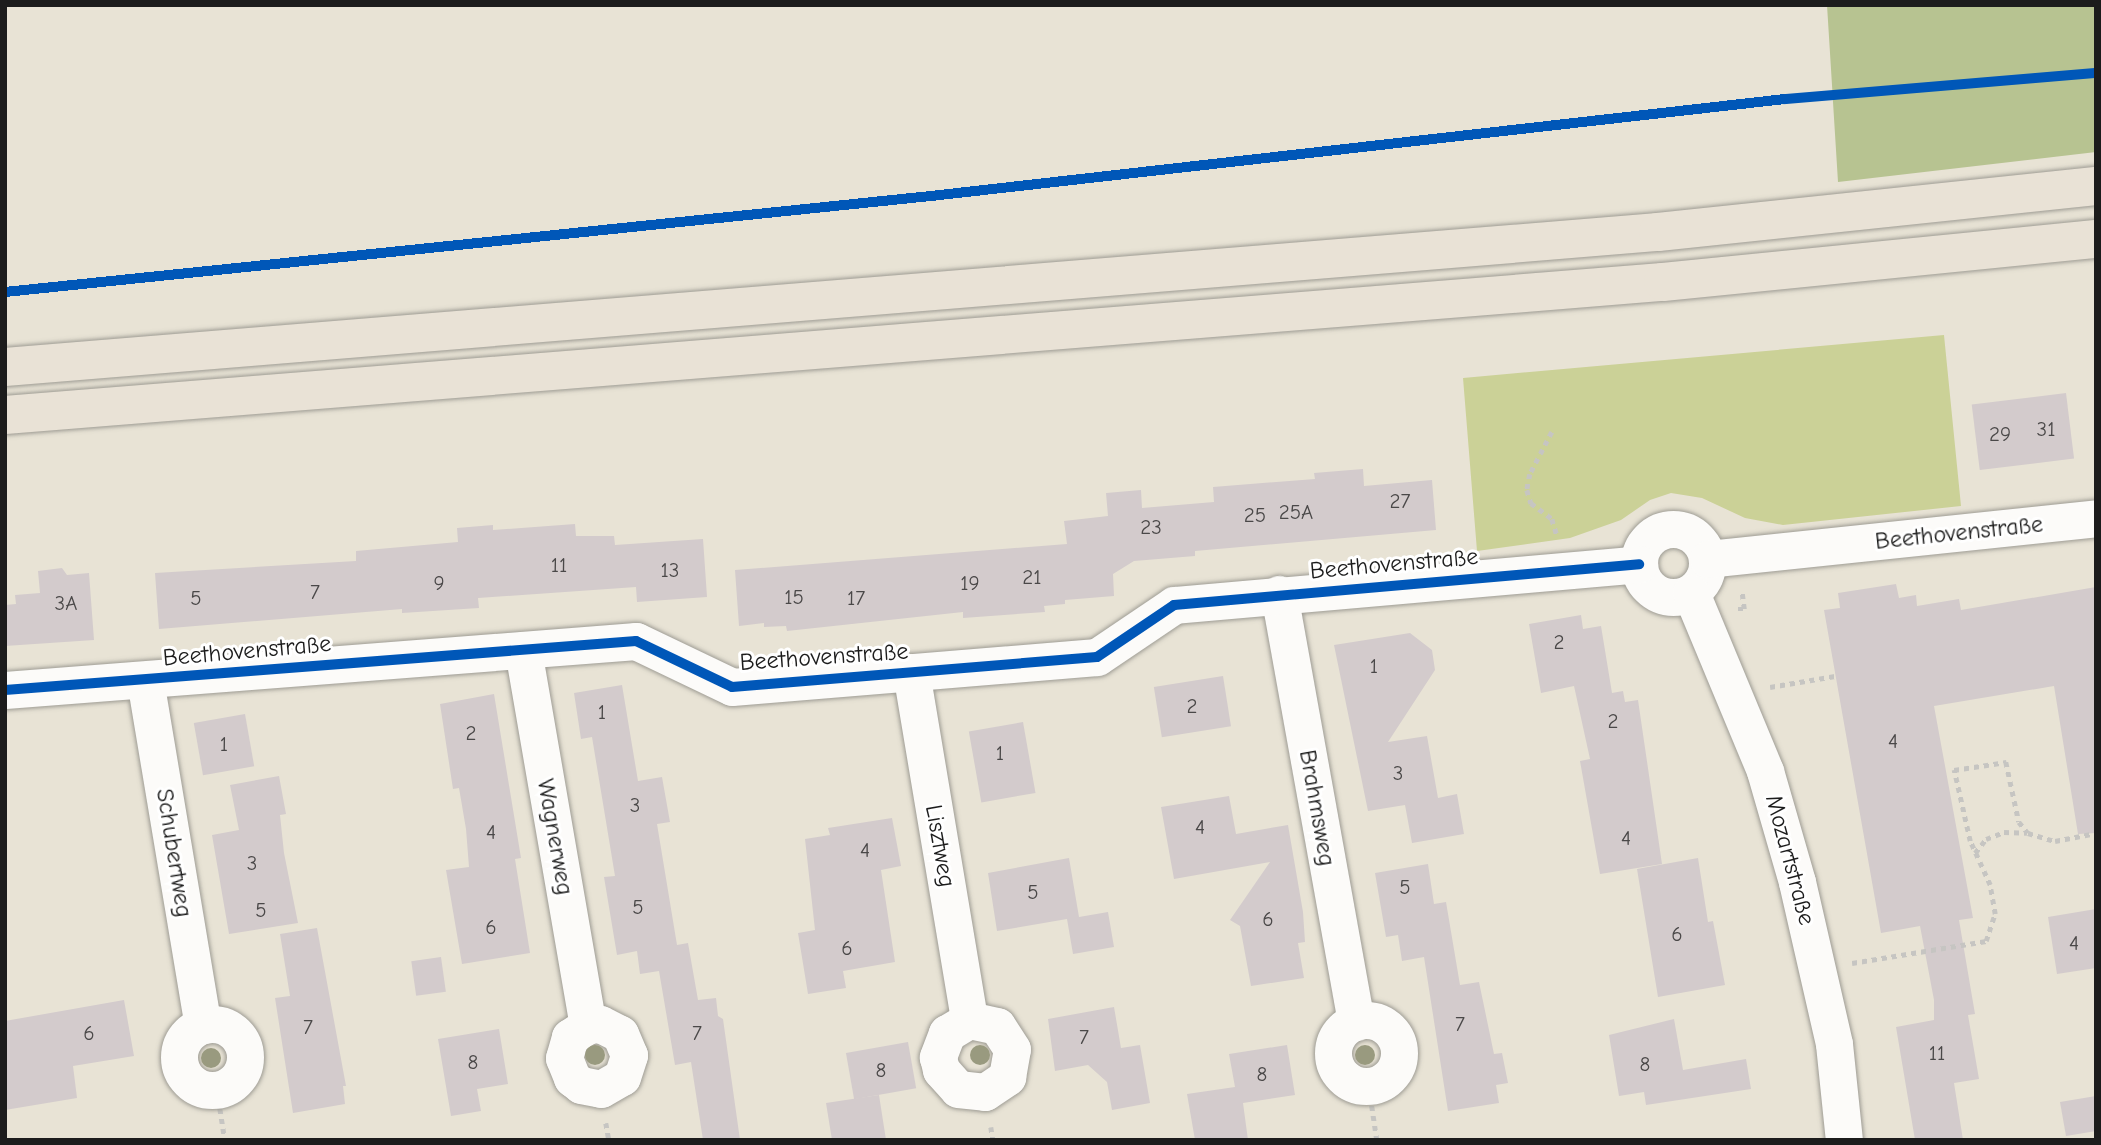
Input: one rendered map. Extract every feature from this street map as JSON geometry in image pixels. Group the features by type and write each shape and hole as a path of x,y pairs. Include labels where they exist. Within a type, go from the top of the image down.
{"highway":[{"path":"5,367 1616,235 2096,186"},
{"path":"5,415 1663,282 2096,239"}],"street":[{"name":"Beethovenstraße","path":"1708,559 2096,518"},
{"path":"1677,528 1698,538 1708,559 1701,584 1691,593 1668,597 1647,586 1639,564 1640,552 1654,534 1677,528"},
{"name":"Beethovenstraße","path":"5,690 636,641 732,687 1097,657 1174,605 1639,564"},
{"name":"Mozartstraße","path":"1691,593 1765,771 1819,968 1834,1044 1843,1140"},
{"name":"Brahmsweg","path":"1279,594 1356,1022 1380,1023 1398,1041 1397,1067 1390,1077 1370,1086"},
{"name":"Wagnerweg","path":"523,650 588,1025"},
{"name":"Lisztweg","path":"911,672 969,1020"},
{"name":"Schubertweg","path":"145,680 203,1025"},
{"path":"203,1025 229,1029 244,1050 239,1076 217,1090 193,1084 179,1064 184,1040 203,1025"}],"path":[{"path":"1552,432 1530,474 1527,490 1531,503 1552,519 1558,546"},
{"path":"1768,687 1835,676"},
{"path":"1819,968 1986,941 1995,914 1990,885 1975,853 1954,769 2006,762 2019,822 2028,833"},
{"path":"1975,853 1986,839 2004,832 2028,833 2055,841 2096,833"},
{"path":"1370,1086 1377,1140"},
{"path":"217,1090 225,1140"}],"green space":[{"path":"1827,5 2096,5 2096,152 1838,182"},
{"path":"1944,335 1961,506 1783,525 1745,518 1702,498 1671,493 1650,500 1621,520 1570,538 1477,551 1463,378"}],"building":[{"path":"2066,393 2074,459 1980,470 1972,405"},
{"path":"1363,469 1364,486 1432,480 1436,530 1195,551 1195,556 1134,561 1113,574 1114,596 1065,600 1065,604 1044,606 1045,612 963,618 963,612 787,631 786,626 764,627 764,623 739,626 735,570 1067,544 1064,521 1108,516 1106,493 1141,490 1142,508 1214,502 1213,487 1315,479 1314,473"},
{"path":"575,524 576,536 614,536 615,545 703,539 707,597 637,602 636,587 478,598 479,608 402,613 402,609 159,629 155,573 356,561 356,551 458,542 457,528 493,525 493,530"},
{"path":"62,568 67,575 89,573 94,640 5,646 5,605 16,604 15,595 40,593 38,571"},
{"path":"1896,584 1899,598 1916,595 1917,606 1959,599 1961,610 2096,587 2096,833 2078,834 2054,686 1934,706 1973,918 1959,920 1975,1014 1968,1015 1979,1079 1954,1083 1963,1140 1915,1140 1896,1027 1934,1020 1934,1000 1920,926 1881,933 1824,610 1840,608 1838,593"},
{"path":"1581,615 1583,629 1601,626 1612,693 1623,691 1625,702 1638,700 1662,864 1600,874 1580,761 1590,759 1574,686 1541,693 1529,624"},
{"path":"1410,633 1432,650 1435,670 1388,742 1427,736 1438,798 1457,794 1464,834 1412,843 1405,805 1368,811 1334,645"},
{"path":"1223,676 1231,726 1162,737 1154,687"},
{"path":"622,685 638,781 662,777 670,822 657,824 677,945 688,943 698,1000 716,998 718,1016 723,1019 740,1140 703,1140 691,1062 675,1065 659,971 640,974 637,951 617,955 604,877 615,876 592,737 581,739 574,693"},
{"path":"494,694 521,858 515,859 530,953 462,964 446,870 469,867 466,829 459,788 453,789 440,704"},
{"path":"245,714 254,766 203,775 194,723"},
{"path":"1023,722 1036,793 981,802 969,732"},
{"path":"279,776 286,814 280,815 284,853 298,923 229,934 212,835 239,830 230,785"},
{"path":"1229,796 1236,834 1288,825 1303,912 1305,942 1298,943 1304,978 1251,986 1240,926 1230,920 1270,862 1174,879 1161,807"},
{"path":"892,818 901,866 881,870 895,962 843,971 846,988 808,994 798,933 815,930 805,839 830,835 828,828"},
{"path":"1069,858 1079,917 1108,912 1114,947 1073,954 1067,919 997,931 988,873"},
{"path":"1698,858 1708,922 1713,921 1725,985 1658,997 1637,869"},
{"path":"1428,864 1434,904 1446,902 1460,985 1479,982 1494,1054 1502,1053 1508,1083 1496,1085 1499,1103 1448,1111 1424,957 1402,961 1398,935 1386,937 1375,873"},
{"path":"2096,909 2096,968 2057,974 2048,917"},
{"path":"317,928 346,1086 343,1086 345,1104 293,1113 275,998 290,996 280,934"},
{"path":"441,957 446,992 416,996 411,961"},
{"path":"124,1000 134,1056 73,1066 77,1098 5,1110 5,1021"},
{"path":"1114,1007 1121,1048 1140,1045 1150,1103 1112,1110 1107,1082 1088,1065 1055,1071 1048,1019"},
{"path":"1674,1019 1683,1070 1746,1059 1751,1089 1646,1105 1644,1092 1619,1096 1609,1035"},
{"path":"499,1029 508,1084 477,1089 481,1111 451,1116 438,1039"},
{"path":"908,1042 916,1088 854,1099 846,1053"},
{"path":"1287,1045 1295,1095 1243,1103 1248,1140 1195,1140 1187,1094 1235,1087 1229,1054"},
{"path":"879,1095 886,1140 832,1140 826,1103"},
{"path":"2096,1096 2096,1131 2066,1136 2060,1102"}],"cycle path":[{"path":"5,292 931,196 1785,99 2096,73"},
{"path":"5,690 636,641 732,687 1097,657 1174,605 1639,564"}]}
